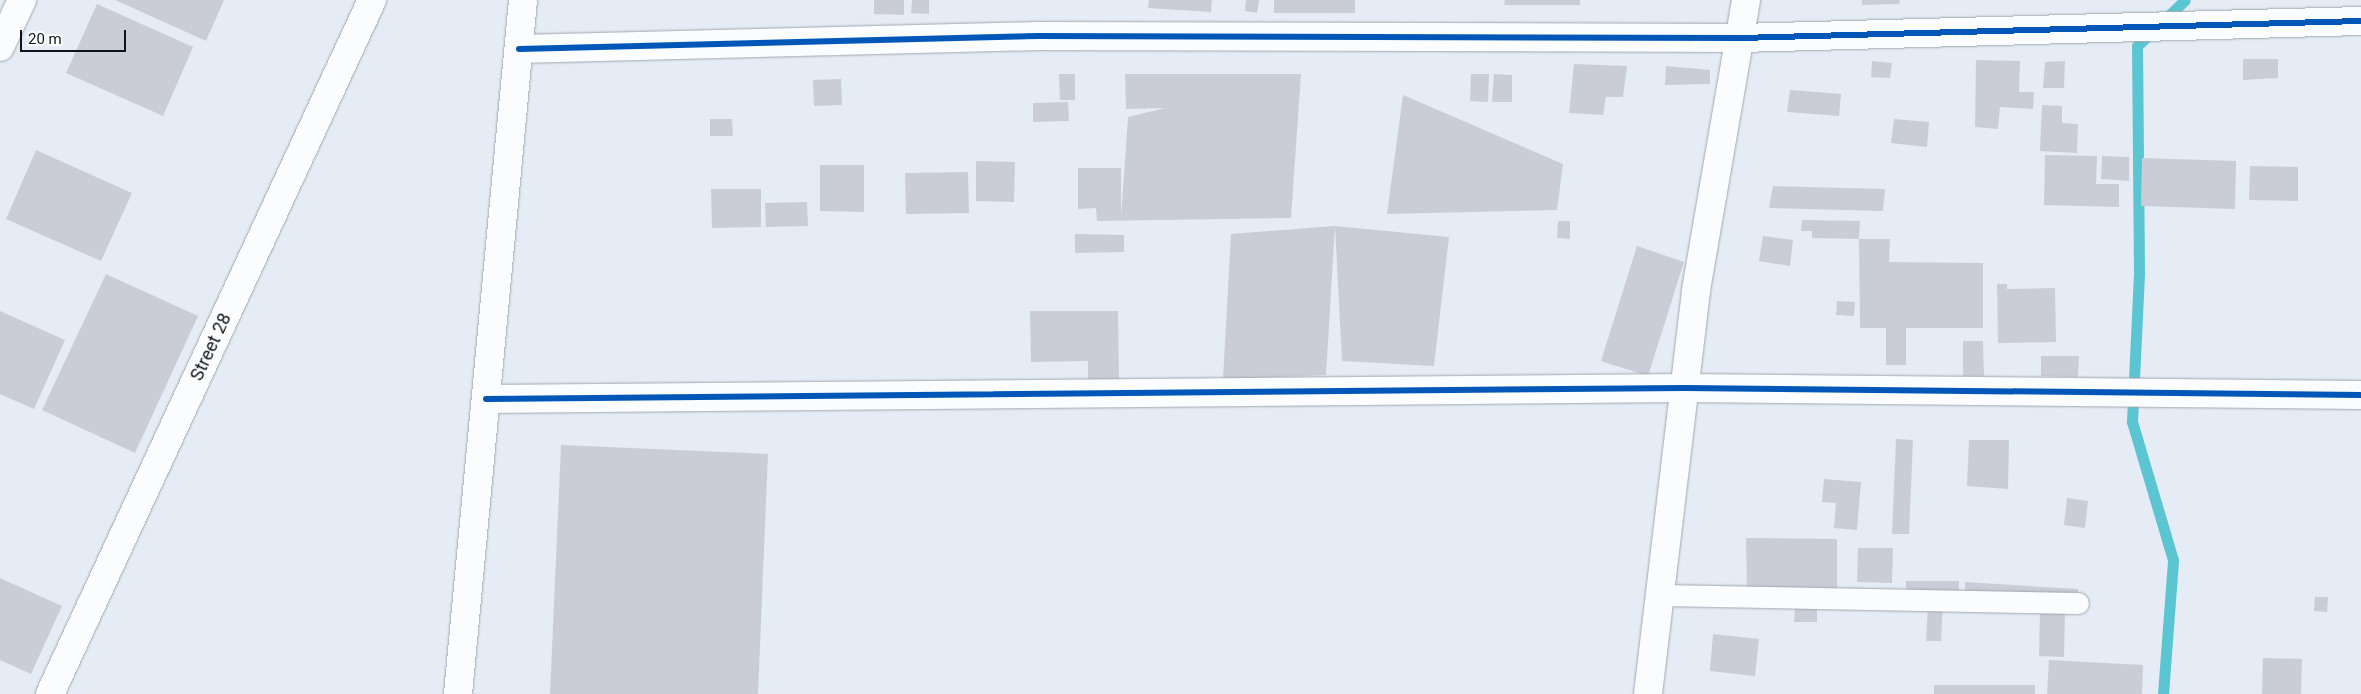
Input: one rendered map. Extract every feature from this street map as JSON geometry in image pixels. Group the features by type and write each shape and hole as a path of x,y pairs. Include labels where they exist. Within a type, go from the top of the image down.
{"street":[{"path":"0,47 22,0"},
{"name":"Street 28","path":"50,694 372,0"},
{"path":"458,694 523,0"},
{"path":"1648,694 1696,290 1746,0"},
{"path":"519,49 1038,36 1740,38 2361,21"},
{"path":"486,399 1685,388 2361,395"}],"lane":[{"path":"1660,595 2078,603"}],"building":[{"path":"115,0 224,0 206,41"},
{"path":"874,0 904,0 904,15 874,14"},
{"path":"912,0 929,0 929,14 911,13"},
{"path":"1149,0 1212,0 1211,12 1148,8"},
{"path":"1246,0 1259,0 1257,13 1245,11"},
{"path":"1274,0 1355,0 1355,13 1274,13"},
{"path":"1505,0 1580,0 1580,5 1504,5"},
{"path":"1862,0 1900,0 1899,4 1862,5"},
{"path":"97,4 193,47 163,116 66,73"},
{"path":"2243,59 2278,59 2278,78 2243,80"},
{"path":"1976,60 2020,61 2019,92 2034,92 2033,109 2000,107 1998,129 1975,127"},
{"path":"1872,61 1892,63 1890,78 1871,77"},
{"path":"2065,61 2064,88 2043,88 2045,62"},
{"path":"1574,64 1627,66 1623,97 1606,97 1603,115 1569,113"},
{"path":"1666,66 1710,70 1710,84 1665,85"},
{"path":"1059,74 1075,74 1075,100 1060,100"},
{"path":"1125,74 1301,74 1291,218 1097,221 1096,208 1078,209 1078,168 1121,168 1121,217 1128,117 1165,108 1126,109"},
{"path":"1471,74 1489,74 1488,102 1470,101"},
{"path":"1494,74 1512,75 1512,102 1492,102"},
{"path":"841,79 842,105 814,106 813,80"},
{"path":"1790,90 1841,94 1839,116 1787,112"},
{"path":"1403,95 1563,164 1557,210 1387,214"},
{"path":"1068,102 1069,121 1033,122 1033,103"},
{"path":"2042,105 2062,106 2062,123 2078,124 2077,153 2040,151"},
{"path":"710,119 732,119 733,136 710,136"},
{"path":"1894,119 1929,122 1927,147 1891,143"},
{"path":"36,150 132,193 101,261 6,219"},
{"path":"2045,155 2097,156 2096,184 2119,184 2119,207 2044,205"},
{"path":"2102,156 2129,157 2129,181 2101,179"},
{"path":"2142,158 2236,161 2235,209 2141,206"},
{"path":"976,161 1015,162 1014,202 976,201"},
{"path":"820,165 864,165 864,212 820,211"},
{"path":"2250,166 2298,167 2298,201 2249,200"},
{"path":"968,172 969,213 906,214 905,173"},
{"path":"1773,186 1885,189 1883,211 1769,208"},
{"path":"711,189 761,189 761,227 712,228"},
{"path":"807,202 808,226 766,227 765,203"},
{"path":"1802,220 1860,221 1859,239 1812,238 1812,231 1801,231"},
{"path":"1558,221 1570,221 1570,239 1557,238"},
{"path":"1335,226 1449,237 1434,366 1342,361"},
{"path":"1335,226 1326,375 1223,379 1231,234"},
{"path":"1075,234 1124,235 1124,252 1075,253"},
{"path":"1763,236 1793,240 1790,266 1759,261"},
{"path":"1859,239 1890,239 1889,262 1983,263 1983,328 1906,328 1906,365 1886,365 1886,328 1860,328"},
{"path":"1637,246 1684,262 1648,376 1601,361"},
{"path":"106,274 198,316 135,453 42,410"},
{"path":"1997,284 2007,284 2007,289 2055,288 2056,342 1998,343"},
{"path":"1837,301 1855,302 1854,316 1836,315"},
{"path":"0,311 65,340 34,409 0,394"},
{"path":"1030,311 1118,311 1119,382 1088,382 1088,361 1031,362"},
{"path":"1963,341 1983,341 1984,376 1963,376"},
{"path":"2041,356 2079,356 2078,377 2041,376"},
{"path":"1896,439 1913,440 1909,534 1892,534"},
{"path":"1969,440 2009,440 2008,489 1967,486"},
{"path":"561,445 768,454 758,694 550,694"},
{"path":"1824,479 1861,482 1857,530 1834,528 1836,503 1822,502"},
{"path":"2067,498 2088,501 2085,528 2064,525"},
{"path":"1746,538 1837,539 1837,593 1747,593"},
{"path":"1858,548 1893,548 1892,583 1857,582"},
{"path":"0,578 62,606 31,674 0,660"},
{"path":"1906,581 1959,581 1959,593 1906,593"},
{"path":"1965,582 2078,589 2078,600 1965,593"},
{"path":"2315,597 2328,597 2327,612 2314,611"},
{"path":"1795,604 1817,605 1817,622 1794,622"},
{"path":"1928,606 1943,607 1941,641 1926,641"},
{"path":"2040,611 2065,612 2064,657 2039,656"},
{"path":"1713,634 1759,639 1755,676 1710,671"},
{"path":"2263,658 2302,659 2301,694 2262,694"},
{"path":"2049,660 2143,665 2142,694 2047,694"},
{"path":"1934,685 2035,685 2035,694 1934,694"}],"waterway":[{"path":"2163,694 2173,560 2132,422 2139,273 2137,46 2185,0"}],"cycle path":[{"path":"519,49 1038,36 1740,38 2361,21"},
{"path":"486,399 1685,388 2361,395"}]}
